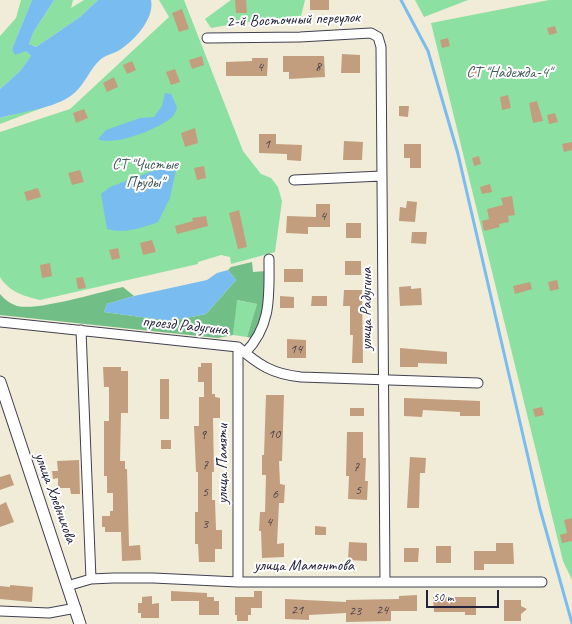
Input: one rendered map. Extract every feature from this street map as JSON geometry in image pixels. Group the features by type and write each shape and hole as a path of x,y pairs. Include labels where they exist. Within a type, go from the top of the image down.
{"street":[{"name":"2-й Восточный переулок","path":"207,38 371,33 378,37"},
{"name":"улица Радугина","path":"378,37 381,47 385,581"},
{"path":"294,180 382,176"},
{"path":"241,350 257,341 267,312 269,293 269,259"},
{"name":"проезд Радугина","path":"0,322 81,330 241,350 270,370 282,375 383,381 478,383"},
{"path":"81,330 91,579"},
{"name":"улица Памяти","path":"238,582 241,350"},
{"name":"улица Хлебникова","path":"0,382 76,608 80,624"},
{"name":"улица Мамонтова","path":"68,586 91,579 153,578 238,582 542,582"},
{"path":"0,612 49,613 76,608"}],"green space":[{"path":"21,0 32,0 12,49 26,51 31,56 19,72 0,89 0,36 16,18"},
{"path":"54,0 73,0 71,8 84,0 98,0 80,17 36,47 29,44 33,33"},
{"name":"СТ \"Чистые Пруды\"","path":"159,0 184,0 243,151 261,174 271,178 278,187 282,201 275,252 231,264 230,257 221,255 198,262 198,264 40,300 17,293 12,290 0,277 0,132 70,109 169,17"},
{"path":"231,0 305,0 301,16 211,28 205,19"},
{"path":"415,0 468,0 424,17"},
{"name":"СТ \"Надежда-4\"","path":"549,0 572,0 572,580 563,561 431,23"},
{"path":"55,103 0,124 0,118"},
{"path":"252,262 253,272 266,271 265,297 262,317 260,326 252,338 247,337 257,304 237,300 233,335 218,338 0,315 0,294 10,303 17,306 27,307 54,304 123,287 134,296 107,304 104,312 171,321 206,314 236,280 228,270 231,267"},
{"path":"236,300 257,304 247,337 233,335"}],"water":[{"path":"32,0 54,0 33,33 29,44 36,47 80,17 98,0 151,0 151,7 150,15 136,36 118,51 101,59 77,91 72,95 47,107 0,118 0,89 19,72 31,56 26,51 15,55 12,49"},
{"path":"165,93 171,94 177,107 171,118 146,132 135,136 114,141 98,139 106,130 140,118 154,117 162,106"},
{"path":"164,167 176,170 170,198 158,222 127,231 107,229 101,194 110,187"},
{"path":"228,270 236,280 206,314 171,321 104,312 107,304 134,296 207,280 217,273"}],"building":[{"path":"235,0 246,0 247,13 236,13"},
{"path":"310,0 329,0 329,10 310,10"},
{"path":"182,9 189,29 179,32 172,13"},
{"path":"555,26 557,33 549,35 547,28"},
{"path":"448,38 450,46 442,48 440,40"},
{"path":"342,54 360,55 360,73 341,73"},
{"path":"202,56 204,65 192,69 189,60"},
{"path":"283,56 324,56 325,77 289,79 289,72 283,72"},
{"path":"252,58 268,58 267,76 226,76 226,62 252,61"},
{"path":"132,61 136,70 127,74 123,65"},
{"path":"175,69 180,82 171,85 166,72"},
{"path":"478,69 479,77 470,79 468,71"},
{"path":"114,77 118,87 107,92 103,83"},
{"path":"508,95 511,108 502,110 500,97"},
{"path":"537,101 543,121 533,123 529,103"},
{"path":"399,106 409,106 408,117 399,116"},
{"path":"84,109 88,118 76,123 73,113"},
{"path":"555,113 558,122 549,124 547,115"},
{"path":"195,128 198,143 185,147 181,133"},
{"path":"259,134 276,134 276,144 302,145 301,161 287,160 287,154 259,153"},
{"path":"344,141 363,142 362,160 343,160"},
{"path":"572,142 572,150 564,152 562,144"},
{"path":"404,144 421,144 421,168 410,168 410,158 404,158"},
{"path":"479,156 481,164 474,166 472,158"},
{"path":"204,166 206,178 197,180 194,168"},
{"path":"80,170 84,182 72,185 68,173"},
{"path":"490,184 492,192 482,194 480,187"},
{"path":"38,188 41,197 27,201 24,192"},
{"path":"512,196 515,215 508,216 509,222 499,224 500,227 484,231 482,221 489,219 487,209 503,205 501,198"},
{"path":"407,201 417,202 415,222 399,221 400,207 406,208"},
{"path":"316,204 330,204 330,227 308,227 308,234 286,233 287,216 316,217"},
{"path":"239,210 247,247 238,249 229,213"},
{"path":"206,216 208,226 177,234 175,226 193,221 192,218"},
{"path":"346,223 361,223 361,238 346,238"},
{"path":"412,232 427,232 426,244 411,243"},
{"path":"152,240 156,252 143,255 140,243"},
{"path":"118,248 120,258 112,260 109,250"},
{"path":"345,261 361,261 361,275 345,275"},
{"path":"50,263 52,276 42,278 40,265"},
{"path":"284,269 303,269 303,282 284,282"},
{"path":"83,277 86,288 78,289 76,278"},
{"path":"557,280 559,289 550,291 548,282"},
{"path":"530,282 532,289 515,294 513,286"},
{"path":"411,286 411,289 421,288 422,305 400,306 399,287"},
{"path":"344,290 362,290 363,363 352,363 353,335 350,335 350,306 343,306"},
{"path":"280,296 294,297 294,308 280,308"},
{"path":"312,296 327,296 327,306 311,306"},
{"path":"287,339 306,340 306,358 287,358"},
{"path":"400,348 447,352 447,364 418,363 418,367 400,367"},
{"path":"201,363 212,363 212,394 215,394 215,397 220,398 220,418 213,418 214,472 212,472 212,500 215,500 216,530 222,530 222,549 215,549 215,562 199,562 198,544 195,544 195,512 198,512 198,472 196,472 194,426 199,426 199,397 204,397 204,382 198,382 198,367 201,367"},
{"path":"103,367 121,367 121,371 128,371 128,413 121,413 120,461 125,461 125,469 127,469 129,546 140,545 141,560 122,561 121,532 105,532 105,527 102,527 102,516 110,516 110,511 113,511 113,493 107,493 107,476 104,476 104,421 109,421 109,387 104,387"},
{"path":"160,379 169,379 169,419 160,419"},
{"path":"266,395 284,395 282,461 279,461 280,484 285,485 284,503 279,503 277,544 284,543 284,557 262,558 261,531 259,531 260,512 265,512 266,475 262,475 262,455 264,455"},
{"path":"404,398 480,401 480,416 460,416 460,412 423,410 422,417 404,416"},
{"path":"542,407 544,415 535,417 533,409"},
{"path":"350,408 364,408 364,416 350,416"},
{"path":"347,432 363,432 363,458 366,458 365,481 368,481 367,500 348,499 349,476 346,476"},
{"path":"161,440 171,440 171,449 161,449"},
{"path":"410,457 426,458 425,473 420,473 419,508 407,508"},
{"path":"79,460 80,494 71,494 70,488 58,488 58,478 53,479 52,471 58,471 57,461"},
{"path":"10,474 14,485 0,490 0,477"},
{"path":"6,502 14,522 0,527 0,505"},
{"path":"572,518 572,541 562,543 560,535 567,533 564,520"},
{"path":"315,526 326,527 326,535 315,535"},
{"path":"349,542 367,543 367,561 348,560"},
{"path":"496,543 513,543 514,564 484,564 484,570 474,570 474,551 496,551"},
{"path":"436,546 451,546 451,563 436,563"},
{"path":"404,548 419,548 418,562 404,562"},
{"path":"10,585 33,587 32,602 0,599 0,586 10,587"},
{"path":"171,591 207,593 207,597 214,597 214,601 219,601 219,615 199,615 199,601 171,601"},
{"path":"254,591 262,591 262,608 251,608 251,615 248,615 248,621 237,621 237,615 235,615 235,597 254,597"},
{"path":"417,595 417,611 391,611 391,621 346,622 346,613 309,615 309,620 285,619 285,599 346,602 346,600 399,599 399,596"},
{"path":"152,596 152,604 159,603 159,618 141,618 141,613 138,613 138,603 142,603 142,597"},
{"path":"433,597 476,597 476,615 465,615 465,612 434,612"},
{"path":"504,600 521,600 521,606 527,609 521,614 521,621 504,621"}],"waterway":[{"path":"401,0 428,51 458,154 540,509 572,623"}]}
